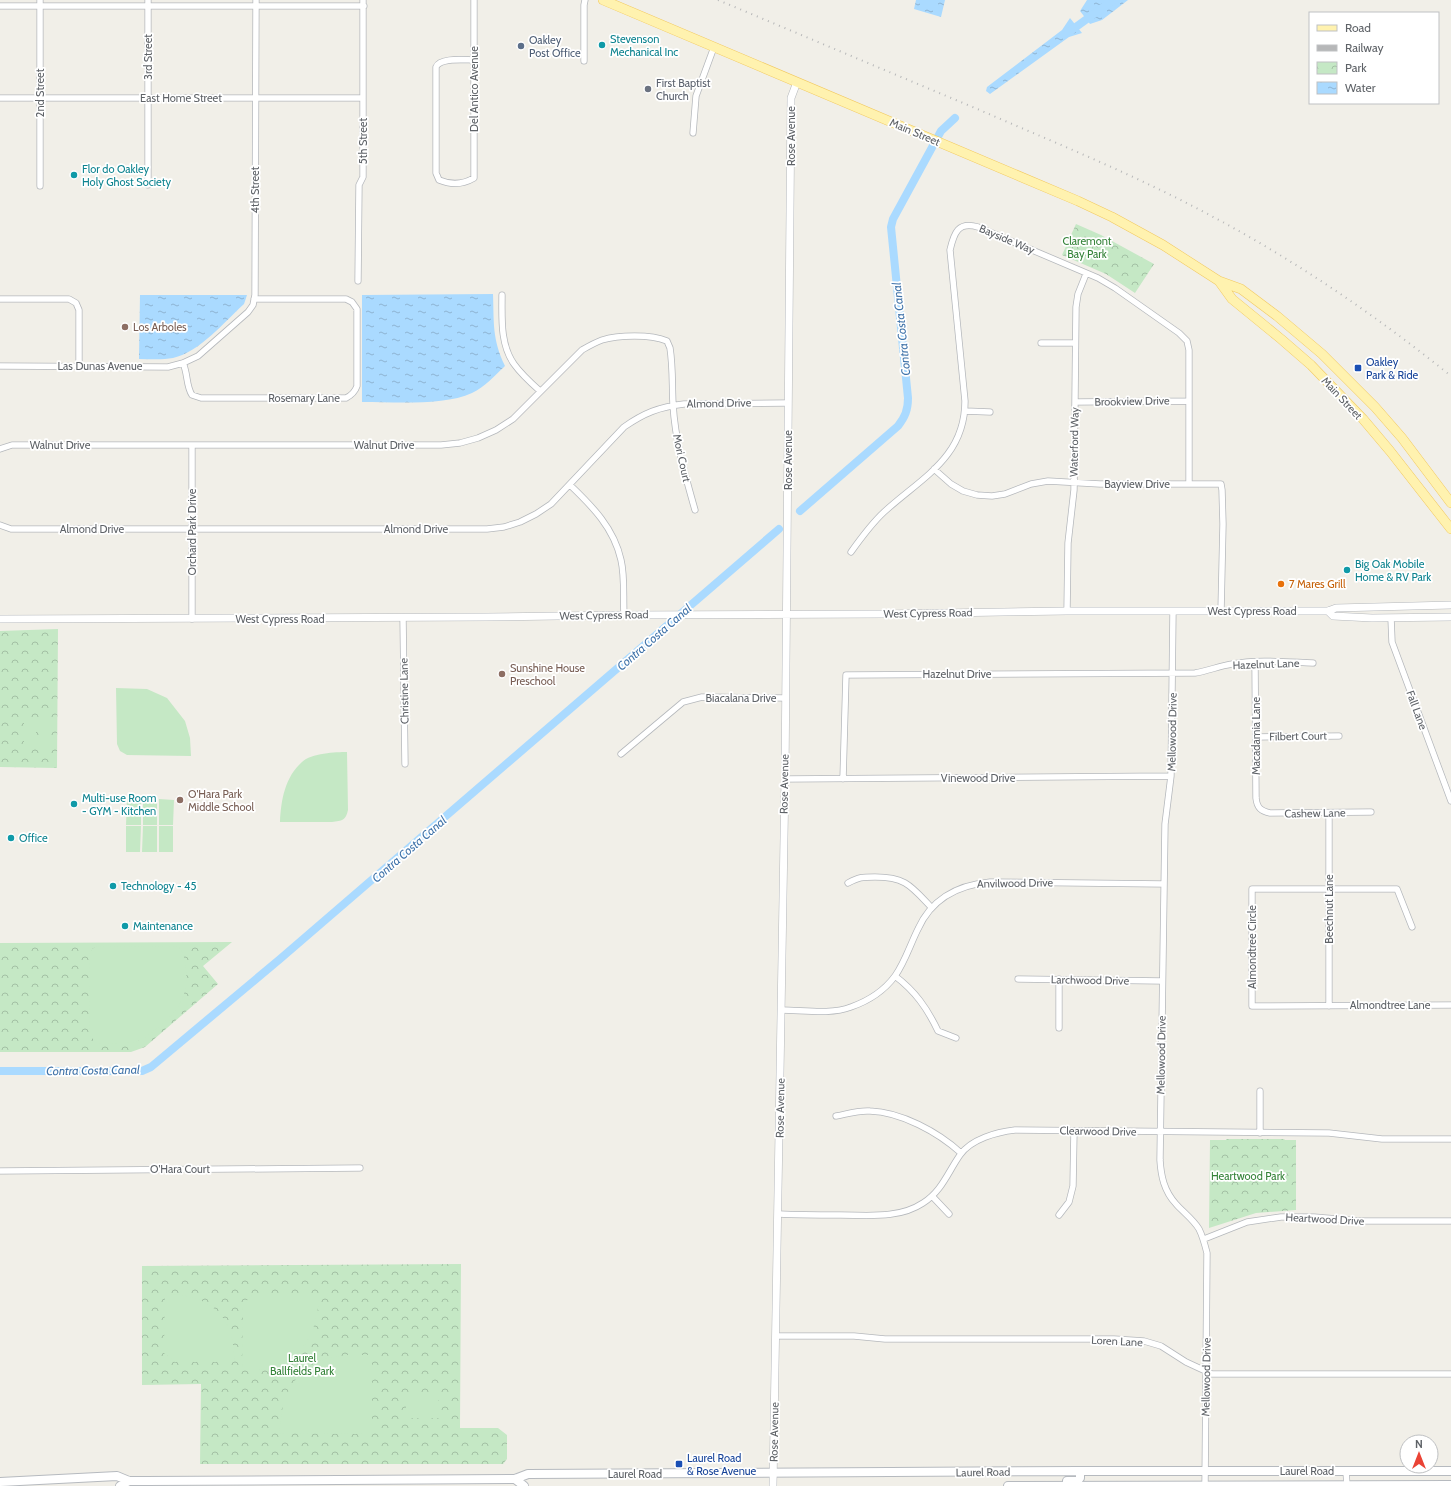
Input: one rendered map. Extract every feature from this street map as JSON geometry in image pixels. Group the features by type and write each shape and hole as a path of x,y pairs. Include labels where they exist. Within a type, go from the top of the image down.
{"main road":[{"name":"Main Street","path":"603,0 1044,185 1112,217 1163,245 1219,281 1241,289 1296,332 1343,374 1395,429 1451,502"},
{"name":"Main Street","path":"1219,281 1232,299 1311,365 1337,392 1390,451 1451,529"},
{"name":"Laurel Road","path":"0,1482 117,1476 129,1481 515,1483 528,1474 1080,1471 1451,1471"},
{"path":"1048,1486 1063,1481 1077,1480 1080,1478 1080,1471"},
{"name":"Laurel Road","path":"120,1486 129,1481"},
{"path":"515,1483 524,1486"},
{"name":"Laurel Road","path":"1008,1486 1451,1485"}],"street":[{"name":"Del Antico Avenue","path":"474,0 474,60 474,178 467,182 448,184 439,180 436,173 436,66 437,63 443,61 474,60"},
{"path":"584,61 585,0"},
{"path":"0,6 40,3 364,3"},
{"name":"2nd Street","path":"40,3 40,186"},
{"name":"3rd Street","path":"148,3 148,185"},
{"name":"4th Street","path":"254,299 256,3"},
{"name":"5th Street","path":"358,281 359,185 363,177 364,3"},
{"path":"693,133 696,96 714,47"},
{"name":"Rose Avenue","path":"773,1486 779,1214 791,98 797,82"},
{"name":"East Home Street","path":"0,98 363,98"},
{"name":"Bayside Way","path":"851,552 870,526 941,464 952,448 963,424 965,411 950,250 953,239 958,230 969,224 1086,274 1114,288 1179,333 1187,341 1190,350 1189,483"},
{"name":"Waterford Way","path":"1068,611 1068,543 1073,505 1074,482 1076,306 1078,294 1086,274"},
{"path":"502,294 503,338 507,352 514,365 540,392"},
{"path":"0,299 70,299 76,303 79,310 79,366"},
{"name":"Las Dunas Avenue","path":"0,366 168,367 183,363 198,356 248,312 253,305 254,299"},
{"name":"Rosemary Lane","path":"183,363 189,390 192,395 201,398 346,398 351,396 357,386 357,309 352,302 346,299 254,299"},
{"name":"Walnut Drive","path":"0,449 4,446 12,445 441,445 460,443 478,438 496,430 513,419 582,350 593,344 616,337 651,337 667,341 670,348 673,405"},
{"path":"1042,343 1075,343"},
{"name":"Brookview Drive","path":"1075,402 1189,401"},
{"name":"Almond Drive","path":"0,525 11,529 487,529 504,527 520,522 551,504 624,427 636,418 648,412 673,405 788,402"},
{"name":"Mori Court","path":"673,405 680,456 695,510"},
{"path":"965,411 990,412"},
{"name":"Orchard Park Drive","path":"192,445 192,619"},
{"name":"Bayview Drive","path":"934,469 951,484 963,491 977,495 992,496 1005,494 1031,484 1048,481 1100,484 1220,483 1222,485 1223,524 1221,612"},
{"path":"570,485 602,517 617,547 621,559 623,574 624,615"},
{"name":"West Cypress Road","path":"0,619 404,618 1068,611 1328,611 1336,608 1451,605"},
{"name":"Mellowood Drive","path":"1173,611 1171,776 1165,824 1160,1132 1161,1175 1165,1188 1175,1203 1194,1222 1204,1239 1208,1262 1205,1486"},
{"name":"West Cypress Road","path":"1328,611 1333,616 1390,618 1451,617"},
{"name":"Christine Lane","path":"404,618 405,764"},
{"name":"Fall Lane","path":"1390,618 1392,642 1449,788 1451,801"},
{"name":"Hazelnut Lane","path":"1172,673 1195,673 1208,671 1231,664 1255,662 1313,663"},
{"name":"Macadamia Lane","path":"1255,662 1256,805 1260,809"},
{"name":"Hazelnut Drive","path":"843,779 846,675 1172,673"},
{"name":"Biacalana Drive","path":"621,754 683,702 702,697 785,698"},
{"name":"Filbert Court","path":"1256,737 1339,736"},
{"name":"Vinewood Drive","path":"784,779 1171,776"},
{"name":"Cashew Lane","path":"1260,809 1270,813 1371,812"},
{"name":"Beechnut Lane","path":"1329,813 1329,1006"},
{"path":"848,883 858,877 892,877 909,885 932,908"},
{"name":"Anvilwood Drive","path":"781,1010 829,1011 849,1008 871,998 887,985 895,976 903,964 918,927 932,908 945,896 962,887 976,883 990,882 1164,884"},
{"name":"Almondtree Circle","path":"1329,889 1252,889 1252,1006 1329,1006"},
{"path":"1329,889 1397,889 1412,927"},
{"path":"895,976 914,992 927,1009 938,1030 956,1038"},
{"name":"Larchwood Drive","path":"1018,979 1162,981"},
{"path":"1059,1028 1060,979"},
{"name":"Almondtree Lane","path":"1329,1006 1451,1005"},
{"path":"1260,1090 1260,1133"},
{"path":"836,1116 868,1110 884,1112 940,1136 961,1153"},
{"name":"Clearwood Drive","path":"779,1214 885,1215 904,1212 923,1203 932,1196 944,1182 961,1153 982,1138 1000,1132 1015,1130 1329,1133 1382,1139 1451,1139"},
{"path":"1059,1215 1069,1202 1073,1186 1074,1131"},
{"name":"O'Hara Court","path":"0,1170 360,1168"},
{"path":"932,1196 949,1214"},
{"name":"Heartwood Drive","path":"1204,1239 1247,1222 1281,1217 1314,1217 1360,1221 1451,1221"},
{"name":"Loren Lane","path":"776,1336 854,1336 884,1339 1114,1339 1144,1341 1161,1346 1186,1362 1212,1374 1451,1374"},
{"path":"1346,1471 1347,1486"}],"green space":[{"name":"Claremont Bay Park","path":"1076,224 1101,235 1154,264 1135,293 1106,274 1062,255"},
{"path":"1096,247 1111,254 1105,266 1090,260"},
{"path":"58,629 57,768 0,767 0,631"},
{"path":"116,688 147,689 167,698 185,721 190,738 191,756 127,755 120,751 117,744"},
{"path":"24,721 36,721 36,746 24,746"},
{"path":"39,721 51,721 51,746 39,746"},
{"path":"337,752 347,752 348,810 345,818 332,822 280,822 281,805 285,789 296,768 306,759 311,757"},
{"path":"127,799 141,799 141,825 126,825"},
{"path":"159,799 174,800 173,825 159,825"},
{"path":"143,800 157,800 157,825 143,825"},
{"path":"126,826 141,826 140,852 126,852"},
{"path":"143,826 157,826 157,852 142,852"},
{"path":"159,826 173,826 173,852 159,852"},
{"path":"232,942 203,966 218,984 145,1047 131,1052 0,1052 0,943"},
{"path":"178,946 183,954 185,963 186,988 176,1010 152,1032 138,1041 105,1044 99,1043 93,1039 90,1035 89,955 92,949 95,947"},
{"name":"Heartwood Park","path":"1210,1140 1296,1140 1296,1210 1256,1213 1209,1228"},
{"name":"Laurel Ballfields Park","path":"461,1264 460,1428 498,1428 507,1435 507,1459 503,1464 200,1464 201,1384 142,1385 142,1266"},
{"path":"165,1294 195,1298 207,1303 217,1311 225,1320 230,1332 234,1362 175,1362 164,1353"},
{"path":"254,1294 319,1294 318,1308 312,1332 299,1352 289,1360 278,1365 259,1370 242,1370 243,1304"},
{"path":"348,1355 372,1355 372,1425 363,1434 279,1433 283,1405 291,1385 306,1368 327,1358"},
{"path":"406,1397 438,1397 438,1418 406,1418"}],"water":[{"path":"916,0 945,0 941,17 914,9"},
{"path":"1087,0 1128,0 1102,20 1090,24 1080,11"},
{"path":"1070,18 1082,33 1069,37 990,94 986,91 987,87 1062,30"},
{"path":"493,294 496,339 505,366 486,384 472,393 448,400 403,403 362,402 362,295"},
{"path":"140,295 247,295 244,304 211,336 193,350 173,358 139,359"}],"waterway":[{"name":"Contra Costa Canal","path":"1069,32 1113,0"},
{"name":"Contra Costa Canal","path":"800,511 898,426 906,413 908,398 891,227 893,219 941,131 955,118"},
{"name":"Contra Costa Canal","path":"0,1071 142,1071 151,1067 280,959 779,529"}],"railway":[{"path":"718,0 1089,157 1202,211 1267,247 1330,287 1392,330 1451,376"}],"place":[{"name":"Stevenson Mechanical Inc","path":"602,45"},
{"name":"Oakley Post Office","path":"521,46"},
{"name":"First Baptist Church","path":"648,89"},
{"name":"Flor do Oakley Holy Ghost Society","path":"74,175"},
{"name":"Los Arboles","path":"125,327"},
{"name":"Oakley Park & Ride","path":"1358,368"},
{"name":"Big Oak Mobile Home & RV Park","path":"1347,570"},
{"name":"7 Mares Grill","path":"1281,584"},
{"name":"Sunshine House Preschool","path":"502,674"},
{"name":"O'Hara Park Middle School","path":"180,800"},
{"name":"Multi-use Room - GYM - Kitchen","path":"74,804"},
{"name":"Office","path":"11,838"},
{"name":"Technology - 45","path":"113,886"},
{"name":"Maintenance","path":"125,926"},
{"name":"Laurel Road & Rose Avenue","path":"679,1464"}]}
